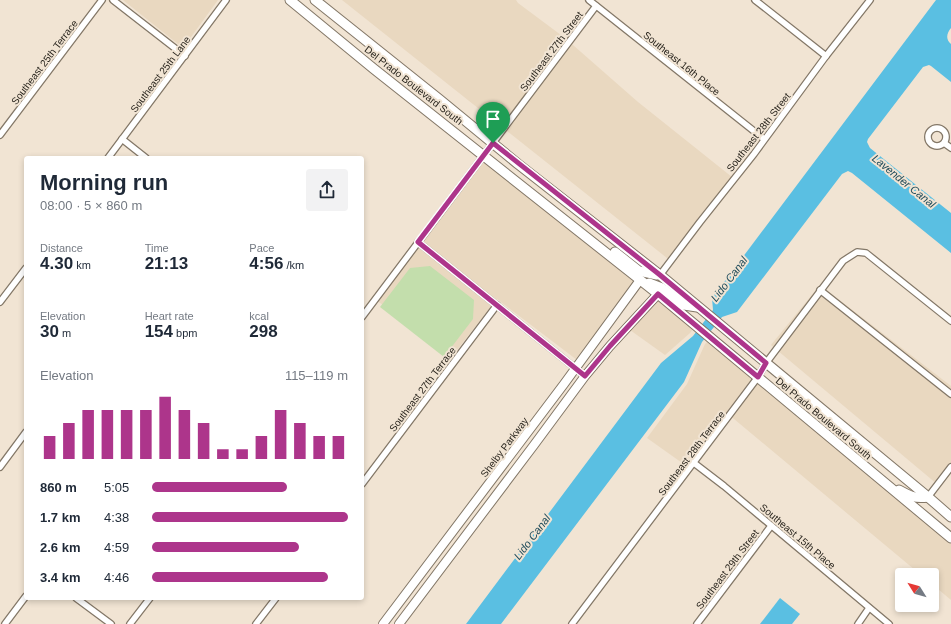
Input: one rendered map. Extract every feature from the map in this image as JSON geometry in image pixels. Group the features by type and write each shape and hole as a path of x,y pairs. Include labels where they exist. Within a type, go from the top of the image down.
{"main road":[{"name":"Del Prado Boulevard South","path":"315,0 660,275 951,517"},
{"name":"Del Prado Boulevard South","path":"296,2 374,69 658,294 951,538"},
{"path":"597,245 613,250 639,271 660,275"},
{"path":"640,280 662,288 684,305 701,309"},
{"path":"885,483 913,497 928,497"}],"street":[{"name":"Southeast 25th Terrace","path":"0,134 102,0"},
{"path":"113,0 184,56"},
{"name":"Southeast 25th Lane","path":"109,156 226,0"},
{"name":"Southeast 16th Place","path":"589,0 764,139"},
{"path":"755,0 826,56"},
{"name":"Southeast 28th Street","path":"660,275 754,154 826,56 870,0"},
{"name":"Southeast 27th Street","path":"364,314 596,6"},
{"path":"122,139 143,156"},
{"path":"944,143 951,148"},
{"path":"418,242 585,376"},
{"name":"Southeast 28th Terrace","path":"572,624 758,377 766,363 842,261 857,252 866,253 951,321"},
{"path":"0,302 24,271"},
{"name":"Shelby Parkway","path":"384,624 640,280"},
{"path":"820,290 951,394"},
{"path":"399,624 585,376 610,346 658,294"},
{"name":"Southeast 27th Terrace","path":"364,481 497,305"},
{"path":"0,467 24,435"},
{"name":"Southeast 15th Place","path":"694,463 724,486 889,624"},
{"path":"928,497 951,468"},
{"name":"Southeast 29th Street","path":"697,624 771,526"},
{"path":"5,624 24,599"},
{"path":"79,600 111,624"},
{"path":"130,624 148,600"},
{"path":"256,624 274,600"},
{"path":"858,624 869,608"}],"shaded area":[{"path":"123,0 218,0 183,48"},
{"path":"342,0 516,0 565,38 638,102 732,177 672,262"},
{"path":"479,158 634,282 577,360 497,299 453,355 373,298"},
{"path":"820,285 951,386 951,467 937,484 771,345"},
{"path":"658,300 693,329 665,355 630,330"},
{"path":"708,341 951,544 951,600 939,590 939,568 913,568 728,414 692,470 647,438 687,384 705,344"}],"green space":[{"path":"430,266 474,300 473,319 444,357 380,307 410,268"}],"water":[{"path":"936,0 951,0 951,28 947,36 951,44 951,82 931,66 929,65 923,67 867,142 870,148 951,213 951,253 852,173 848,171 842,174 737,312 722,317 702,342 684,382 501,624 466,624 661,363 693,336 713,310 712,298"},
{"path":"780,598 800,614 792,624 760,624"}],"route":[{"path":"493,143 660,275 766,363 758,377 658,294 610,346 585,376 418,242 493,143"}],"water label":[{"name":"Lavender Canal","path":"904,181"},
{"name":"Lido Canal","path":"729,279"},
{"name":"Lido Canal","path":"532,537"}]}
